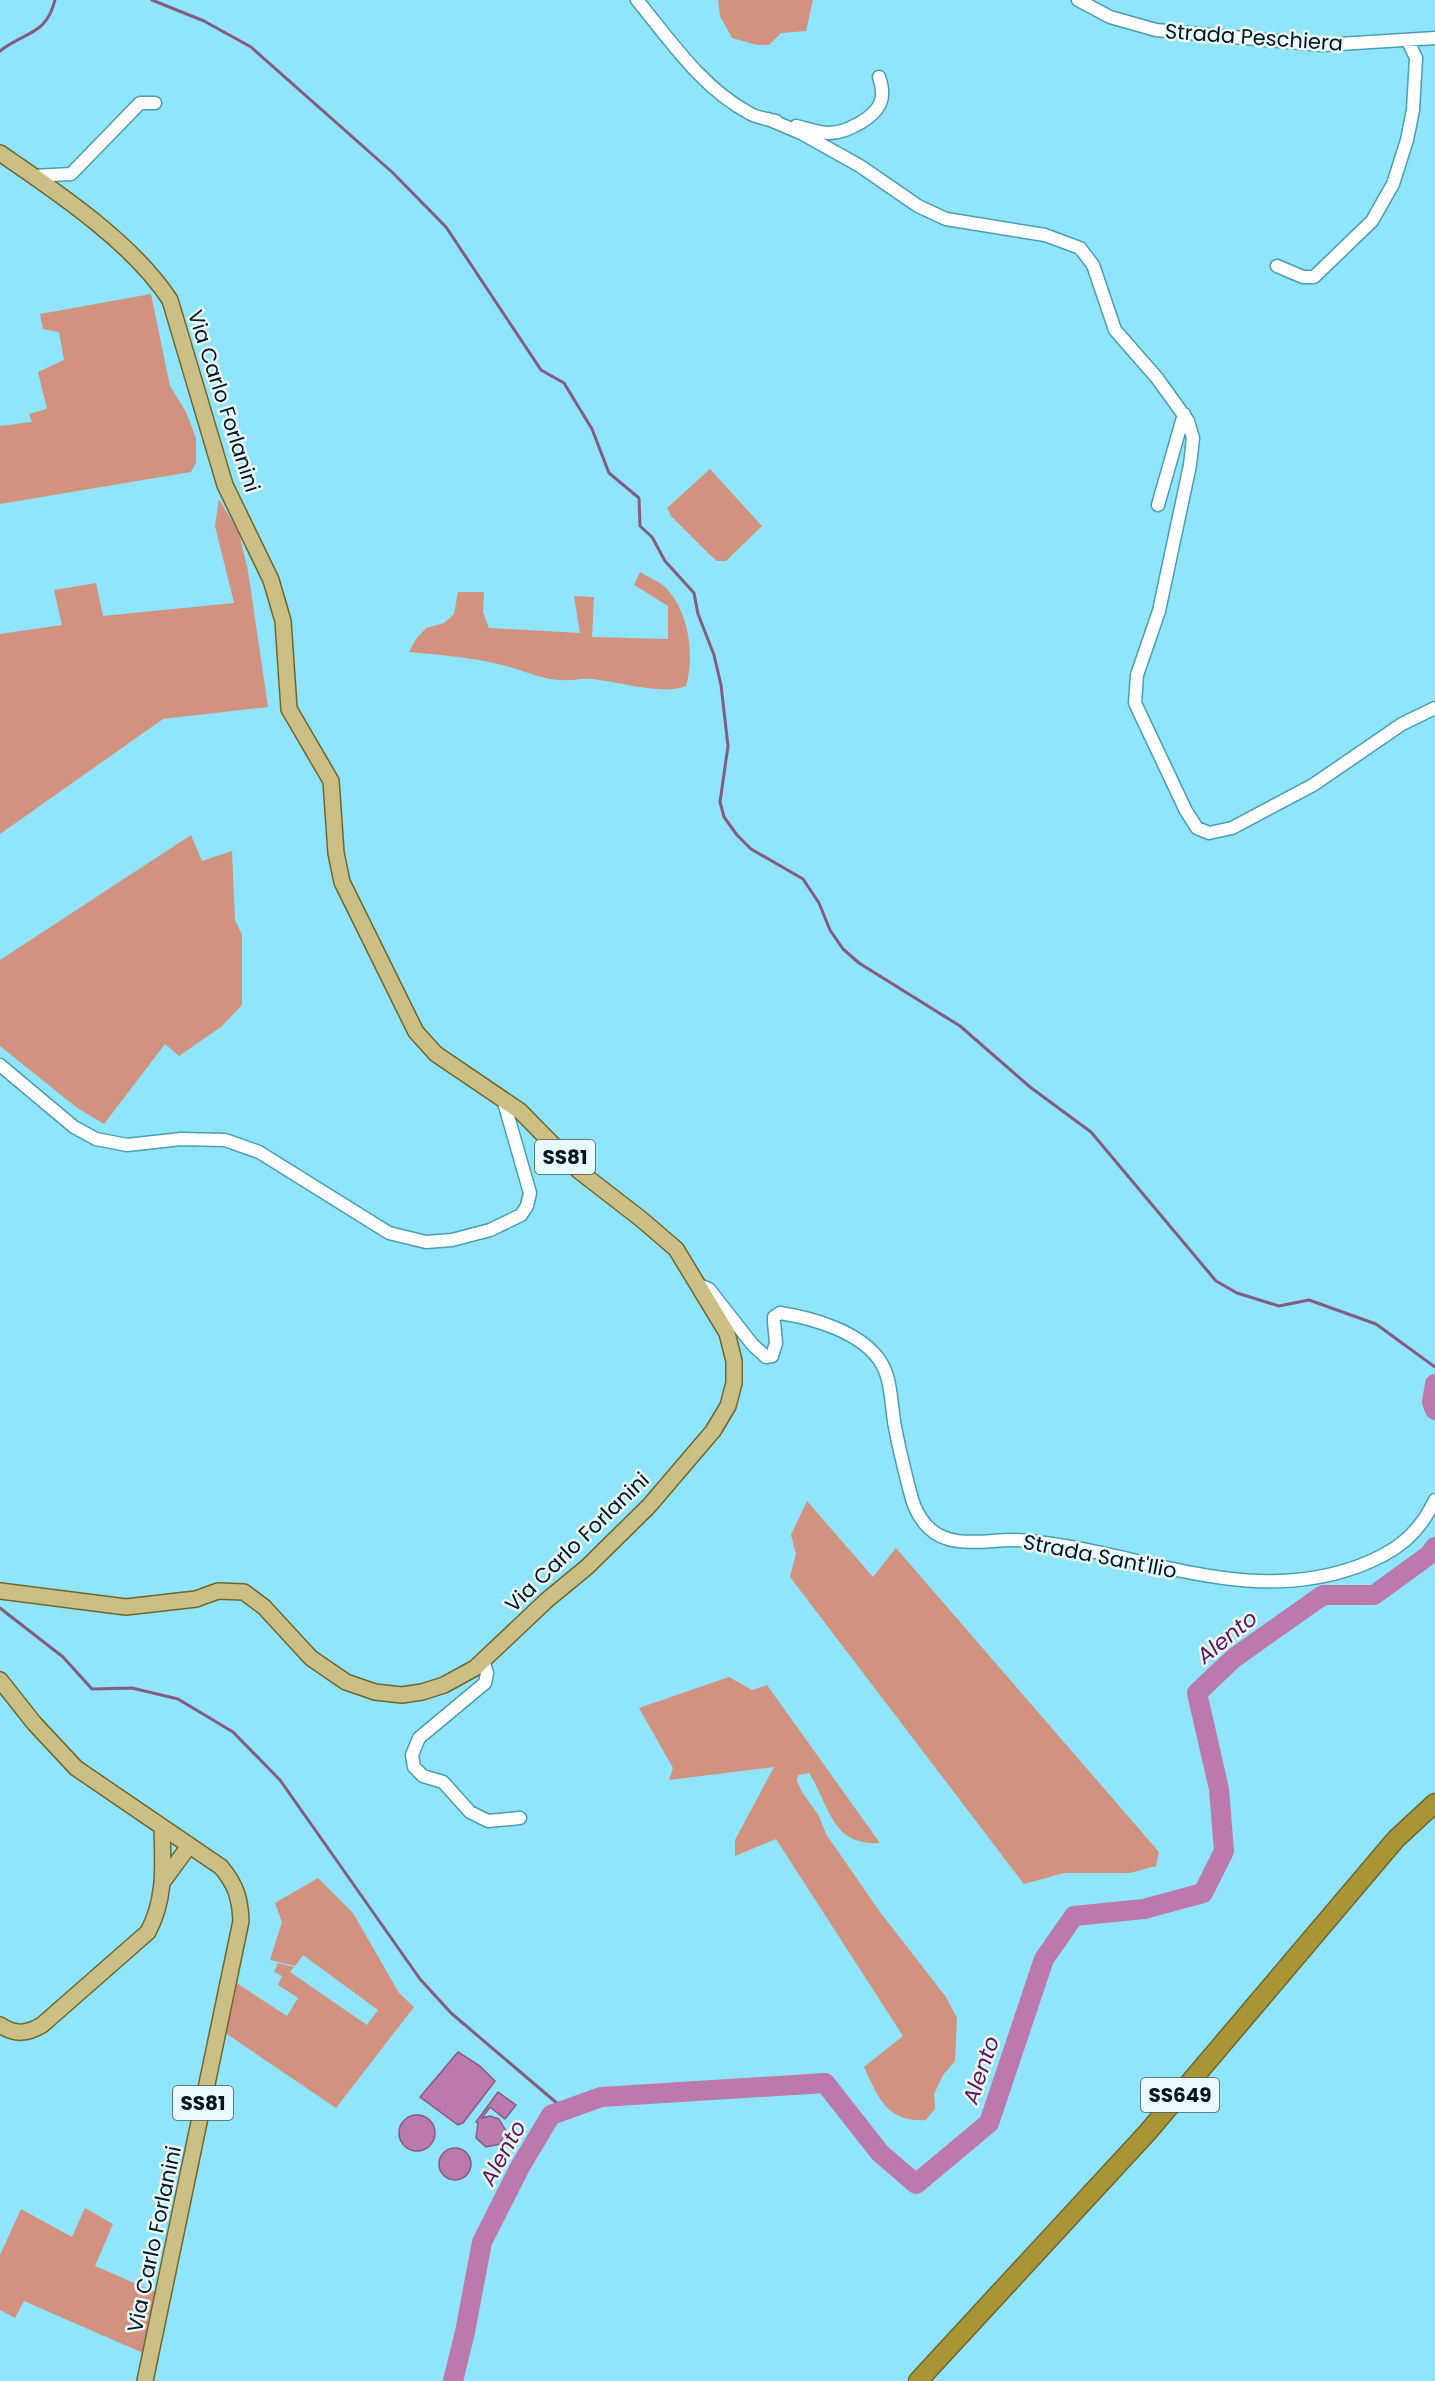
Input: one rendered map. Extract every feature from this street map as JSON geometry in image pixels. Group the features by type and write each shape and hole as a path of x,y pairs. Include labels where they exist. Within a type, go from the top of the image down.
{"highway":[{"name":"SS649","path":"918,2381 1147,2133 1396,1839 1435,1803"}],"main road":[{"name":"Via Carlo Forlanini","path":"0,153 34,176 135,256 156,278 170,300 225,485 271,580 283,621 288,709 331,781 336,853 342,882 416,1032 436,1054 520,1111 579,1171 676,1249 724,1326 733,1354 734,1383 721,1419 649,1506 587,1567 475,1668 444,1685 422,1692 402,1695 375,1692 346,1682 311,1658 264,1607 244,1592 218,1591 196,1599 126,1606 0,1591"},
{"name":"Via Carlo Forlanini","path":"0,1680 34,1723 76,1768 221,1867 233,1881 240,1896 241,1921 145,2381"},
{"path":"0,2025 17,2033 37,2028 148,1932 158,1913 164,1880 162,1828"},
{"path":"164,1880 189,1846"}],"street":[{"path":"637,0 688,63 729,101 751,115 828,133 846,130 875,114 879,108 884,91 879,77"},
{"name":"Strada Peschiera","path":"1078,0 1110,17 1156,30 1323,45 1435,38"},
{"path":"1277,266 1303,277 1314,277 1372,220 1393,184 1407,140 1413,110 1416,58 1408,41"},
{"path":"34,176 71,174 140,103 156,103"},
{"path":"768,119 801,133 860,166 918,206 946,219 1044,235 1080,248 1093,265 1115,330 1158,378 1184,414 1193,438 1190,465 1159,611 1137,675 1136,703 1186,811 1197,828 1209,833 1232,828 1313,785 1402,724 1435,708"},
{"path":"1158,505 1184,414"},
{"path":"0,1065 74,1127 96,1139 127,1145 182,1139 225,1140 259,1152 389,1233 426,1242 452,1240 490,1230 521,1215 527,1206 530,1193 503,1099"},
{"name":"Strada Sant'Ilio","path":"699,1285 709,1289 766,1357 772,1356 775,1349 774,1317 780,1313 850,1335 870,1350 881,1362 887,1381 895,1428 917,1516 941,1538 961,1542 1015,1540 1054,1544 1227,1580 1295,1582 1333,1576 1380,1558 1413,1536 1435,1500"},
{"path":"483,1660 487,1673 485,1683 419,1738 412,1755 414,1767 423,1776 443,1782 470,1812 488,1821 520,1818"}],"shaded area":[{"path":"718,0 813,0 806,31 781,33 769,45 757,45 732,38 720,16"},
{"path":"151,294 170,386 186,412 196,438 196,463 191,472 0,504 0,426 32,422 29,414 47,409 38,372 64,360 59,332 43,329 40,314"},
{"path":"710,469 762,526 726,561 717,561 711,556 671,516 667,508"},
{"path":"219,499 239,533 248,571 268,707 163,719 0,834 0,634 62,625 54,590 96,583 103,616 234,603 215,526"},
{"path":"640,572 665,587 680,608 690,647 686,686 677,689 653,689 591,679 556,680 485,661 409,652 416,639 426,628 444,623 454,614 458,592 484,592 483,612 489,628 580,633 574,596 594,597 592,637 668,639 668,606 634,585"},
{"path":"191,835 202,861 232,851 235,920 242,935 242,1005 221,1027 179,1056 165,1044 104,1124 76,1107 0,1046 0,960"},
{"path":"807,1501 873,1577 896,1548 1159,1852 1156,1866 1130,1873 1064,1873 1024,1884 790,1577 796,1554 791,1535"},
{"path":"729,1677 752,1690 767,1685 880,1843 851,1838 842,1831 834,1822 809,1773 798,1775 797,1781 802,1792 819,1816 826,1834 880,1912 946,1997 957,2018 955,2061 943,2075 934,2094 935,2109 926,2120 902,2117 893,2112 879,2098 864,2067 903,2036 776,1839 735,1856 735,1840 774,1767 669,1780 673,1768 639,1708"},
{"path":"318,1878 353,1913 399,1993 414,2007 336,2108 221,2030 232,1980 287,2016 298,1998 278,1985 282,1976 274,1972 278,1963 294,1967 290,1972 367,2025 378,2010 303,1955 295,1966 270,1960 282,1922 275,1903"},
{"path":"458,2052 480,2066 495,2081 463,2123 458,2125 420,2097"},
{"path":"498,2092 516,2105 505,2119 490,2107 482,2118 490,2116 499,2119 506,2131 500,2144 486,2147 476,2138 478,2123 476,2122"},
{"path":"417,2115 430,2120 435,2133 430,2146 417,2151 404,2146 399,2133 404,2120"},
{"path":"455,2148 466,2153 471,2164 466,2175 455,2180 444,2175 439,2164 444,2153"},
{"path":"85,2208 113,2224 95,2266 155,2292 143,2353 24,2301 15,2318 0,2310 0,2255 21,2209 72,2237"}],"waterway":[{"path":"0,51 40,27 51,12 55,0"},
{"path":"152,0 204,21 251,47 392,172 446,227 541,370 564,383 592,429 609,473 639,498 640,526 652,537 665,561 694,593 698,614 714,655 721,685 728,746 720,802 724,817 751,849 803,879 819,903 830,930 843,949 859,963 960,1026 1030,1087 1091,1132 1216,1281 1237,1293 1279,1306 1309,1300 1376,1324 1435,1367"},
{"name":"Alento","path":"1435,1384 1432,1402 1435,1410"},
{"name":"Alento","path":"453,2381 482,2242 520,2167 551,2115 601,2097 825,2083 880,2153 916,2184 989,2123 1044,1959 1074,1916 1144,1909 1203,1893 1224,1851 1219,1789 1197,1693 1234,1658 1323,1595 1374,1595 1429,1555 1435,1547"},
{"path":"0,1608 63,1657 92,1689 132,1688 178,1699 233,1732 280,1780 420,1979 451,2013 565,2110"}]}
